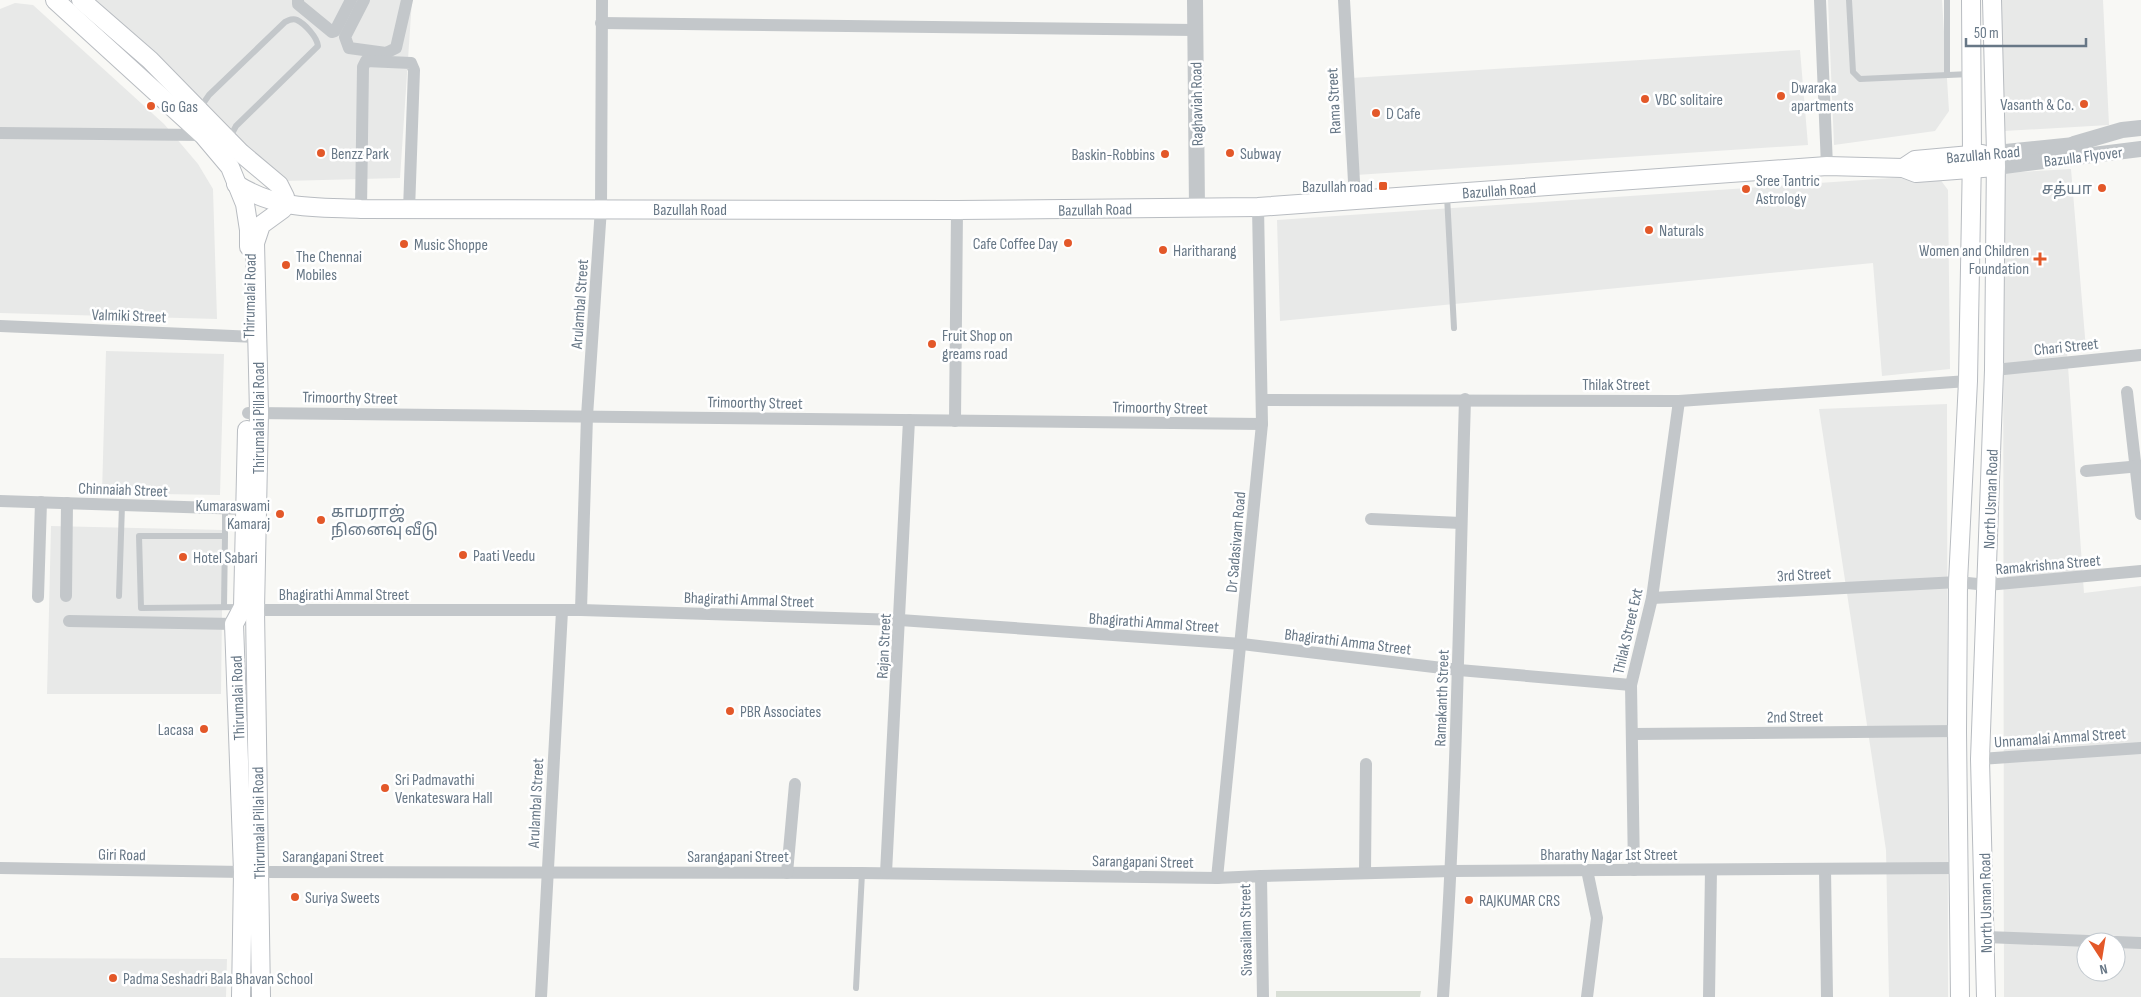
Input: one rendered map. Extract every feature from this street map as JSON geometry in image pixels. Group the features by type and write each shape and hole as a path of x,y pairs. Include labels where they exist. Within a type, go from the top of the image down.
{"main road":[{"name":"Thirumalai Road","path":"55,0 203,134 230,167 245,204 249,230 253,336"},
{"path":"81,0 150,60 228,140 279,185 285,197 285,205"},
{"name":"North Usman Road","path":"1960,997 1957,868 1958,582 1968,381 1972,162 1971,0"},
{"name":"North Usman Road","path":"1986,997 1986,937 1980,759 1994,370 1996,160 1992,0"},
{"name":"Bazullah Road","path":"285,205 409,210 601,208 957,210 1258,207 1827,166 1903,168 1915,160 1972,162 1996,160"},
{"path":"236,184 260,198 285,205"},
{"path":"249,230 254,215 264,210 285,205"},
{"name":"Thirumalai Pillai Road","path":"261,997 251,872 249,608 255,243 260,225 283,209 285,205"},
{"name":"Thirumalai Road","path":"241,997 251,872 234,624 249,608 244,509 253,413"}],"street":[{"path":"298,0 298,4 334,32 351,0"},
{"path":"364,0 345,37 349,48 386,53 396,48 407,0"},
{"name":"Arulambal Street","path":"581,610 587,416 601,208 602,0"},
{"name":"Raghaviah Road","path":"1195,0 1197,208"},
{"name":"Rama Street","path":"1344,0 1355,200"},
{"path":"1820,0 1827,166"},
{"path":"601,23 1195,30"},
{"path":"361,209 363,67 366,61 411,63 414,70 409,210"},
{"name":"Bazullah Road","path":"2061,153 2122,130 2141,128"},
{"path":"0,133 203,134"},
{"name":"Bazulla Flyover","path":"2110,146 2141,138"},
{"name":"Bazullah Road","path":"1996,160 2110,146"},
{"name":"Bazulla Flyover","path":"2110,146 2141,149"},
{"path":"2061,153 2141,157"},
{"name":"Dr Sadasivam Road","path":"1217,878 1242,644 1262,424 1258,207"},
{"path":"955,421 957,210"},
{"name":"Valmiki Street","path":"0,326 253,336"},
{"name":"Chari Street","path":"1994,370 2141,355"},
{"name":"Thilak Street","path":"1262,400 1679,401 1968,381"},
{"path":"2127,392 2139,466 2141,514"},
{"name":"Ramakanth Street","path":"1443,997 1452,871 1465,399"},
{"name":"Thilak Street Ext","path":"1634,870 1631,685 1652,598 1679,401"},
{"name":"Trimoorthy Street","path":"253,413 1262,424"},
{"name":"Rajan Street","path":"886,873 909,420"},
{"path":"2086,471 2139,466"},
{"name":"Chinnaiah Street","path":"0,501 244,509"},
{"path":"38,598 41,502"},
{"path":"66,596 67,503"},
{"path":"1370,519 1461,523"},
{"name":"Ramakrishna Street","path":"1958,582 1987,585 2141,571"},
{"name":"3rd Street","path":"1652,598 1958,582"},
{"name":"Bhagirathi Ammal Street","path":"249,608 581,610 900,620 1242,644"},
{"name":"Arulambal Street","path":"541,997 562,611"},
{"path":"69,621 234,624"},
{"name":"Bhagirathi Amma Street","path":"1242,644 1459,670 1631,685"},
{"name":"2nd Street","path":"1633,734 1957,731"},
{"name":"Unnamalai Ammal Street","path":"1980,759 2141,748"},
{"path":"1365,873 1366,764"},
{"path":"787,873 795,784"},
{"name":"Giri Road","path":"0,868 251,872"},
{"name":"Bharathy Nagar 1st Street","path":"1261,876 1452,871 1957,868"},
{"path":"1825,869 1828,997"},
{"path":"1587,870 1597,918 1587,997"},
{"path":"1709,997 1711,870"},
{"name":"Sarangapani Street","path":"251,872 886,873 1217,878"},
{"name":"Sivasailam Street","path":"1217,878 1261,876 1263,997"},
{"path":"1986,937 2076,940"},
{"path":"2126,942 2141,943"}],"lane":[{"path":"1848,0 1853,72 1860,79 1972,74"},
{"path":"1947,0 1947,75"},
{"path":"199,110 209,95 285,22 292,19 297,20 314,36 318,46 236,126 228,140"},
{"path":"1447,194 1454,328"},
{"path":"119,596 122,505"},
{"path":"224,607 225,508"},
{"path":"225,536 139,536 141,608 249,608"},
{"path":"856,988 862,873"}],"shaded area":[{"path":"96,0 412,0 400,178 284,181 260,170"},
{"path":"1828,0 1942,0 1949,111 1935,131 1834,145"},
{"path":"1997,0 2103,0 2109,125 2004,131"},
{"path":"15,3 33,5 164,124 198,164 213,189 217,319 0,313 0,9"},
{"path":"1800,50 1808,145 1356,175 1351,78"},
{"path":"2071,169 2086,349 2067,352 2084,593 2141,586 2141,997 2004,997 2003,173"},
{"path":"1937,175 1948,190 1950,369 1882,376 1873,263 1280,321 1277,220"},
{"path":"106,351 224,354 220,495 102,493"},
{"path":"1947,404 1948,997 1889,997 1886,850 1819,409"},
{"path":"51,526 223,530 221,694 47,694"},
{"name":"Padma Seshadri Bala Bhavan School","path":"0,958 227,959 226,997 0,997"},
{"path":"1276,991 1421,991 1420,997 1276,997"}],"place":[{"name":"Dwaraka apartments","path":"1781,96"},
{"name":"VBC solitaire","path":"1645,99"},
{"name":"Vasanth & Co.","path":"2084,104"},
{"name":"Go Gas","path":"151,106"},
{"name":"D Cafe","path":"1376,113"},
{"name":"Benzz Park","path":"321,153"},
{"name":"Subway","path":"1230,153"},
{"name":"Baskin-Robbins","path":"1165,154"},
{"name":"Bazullah road","path":"1383,186"},
{"name":"சத்யா","path":"2102,188"},
{"name":"Sree Tantric Astrology","path":"1746,189"},
{"name":"Naturals","path":"1649,230"},
{"name":"Cafe Coffee Day","path":"1068,243"},
{"name":"Music Shoppe","path":"404,244"},
{"name":"Haritharang","path":"1163,250"},
{"name":"Women and Children Foundation","path":"2040,259"},
{"name":"The Chennai Mobiles","path":"286,265"},
{"name":"Fruit Shop on greams road","path":"932,344"},
{"name":"Kumaraswami Kamaraj","path":"280,514"},
{"name":"காமராஜ் நினைவு வீடு","path":"321,520"},
{"name":"Paati Veedu","path":"463,555"},
{"name":"Hotel Sabari","path":"183,557"},
{"name":"PBR Associates","path":"730,711"},
{"name":"Lacasa","path":"204,729"},
{"name":"Sri Padmavathi Venkateswara Hall","path":"385,788"},
{"name":"Suriya Sweets","path":"295,897"},
{"name":"RAJKUMAR CRS","path":"1469,900"},
{"name":"Padma Seshadri Bala Bhavan School","path":"113,978"}]}
